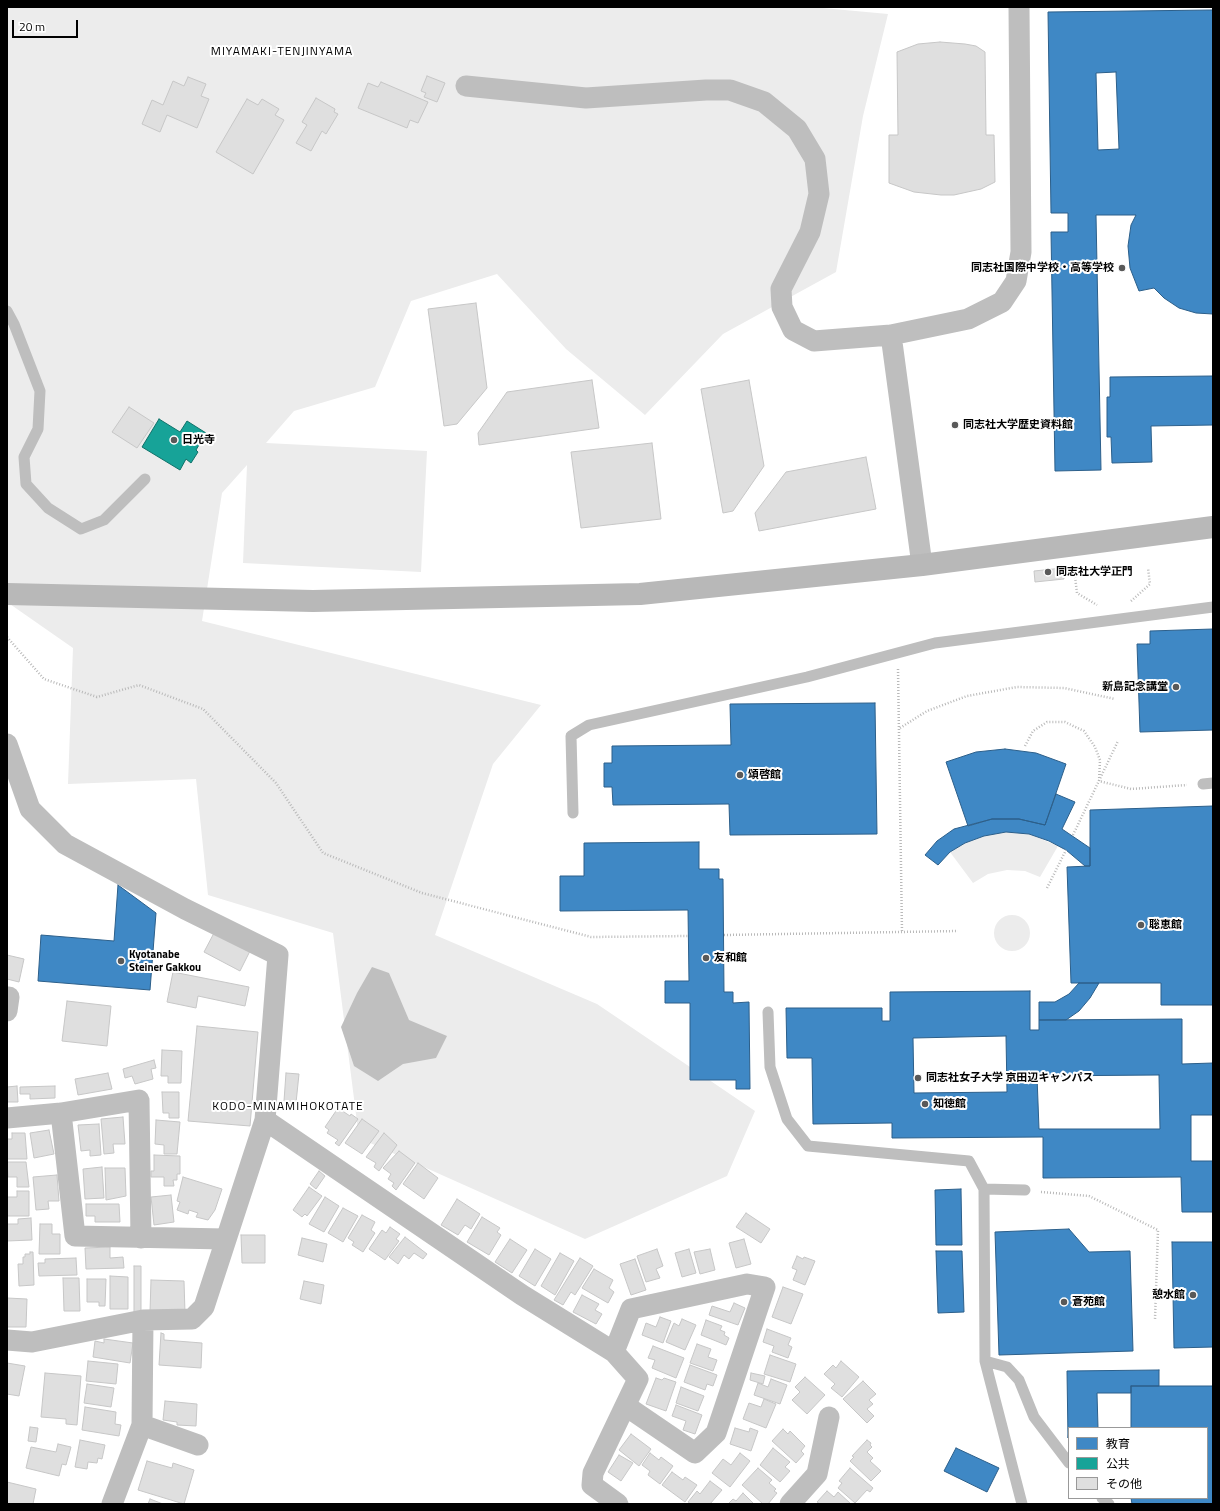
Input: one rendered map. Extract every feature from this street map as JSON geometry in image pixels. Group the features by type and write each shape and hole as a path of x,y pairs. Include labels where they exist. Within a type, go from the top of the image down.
{"street":[{"path":"466,86 586,98 706,90 730,90 764,102 797,129 815,159 820,194 810,232 781,289 782,307 793,330 814,341 891,335 968,319 1002,302 1016,281 1021,252 1019,7"},
{"path":"891,335 922,565"},
{"path":"7,594 313,601 640,594 922,565 1213,527"},
{"path":"7,744 30,810 64,844 185,909 278,955 265,1120 204,1307 192,1319 143,1320 32,1342 7,1340"},
{"path":"7,997 9,997 7,1011"},
{"path":"7,1118 61,1113 139,1100 141,1238"},
{"path":"61,1113 75,1236 225,1239"},
{"path":"265,1120 522,1295 614,1352 638,1379 593,1473 592,1485 618,1504"},
{"path":"614,1352 631,1309 747,1284 765,1287 716,1433 695,1453 626,1406"},
{"path":"112,1504 142,1425 143,1320"},
{"path":"790,1504 817,1474 829,1417"},
{"path":"142,1425 198,1445"}],"lane":[{"path":"7,311 40,391 38,428 24,457 26,484 48,508 81,529 104,520 145,479"},
{"path":"573,813 572,736 589,725 808,677 935,643 1213,607"},
{"path":"768,1012 770,1067 787,1119 808,1146 969,1161 984,1189 985,1361 1022,1504"},
{"path":"984,1189 1025,1190"},
{"path":"985,1361 1007,1367 1019,1380 1034,1417 1068,1462"}],"path":[{"path":"1126,604 1150,584 1148,568"},
{"path":"1075,577 1077,593 1100,607"},
{"path":"7,637 44,679 97,697 139,685 203,709 276,783 324,853 422,893 591,937 689,936"},
{"path":"898,653 902,932"},
{"path":"899,728 927,711 967,696 1017,687 1064,688 1115,699"},
{"path":"1025,746 1033,730 1047,722 1065,722 1084,731 1095,747 1100,760 1099,781"},
{"path":"1073,835 1118,741"},
{"path":"1099,781 1131,789 1208,784"},
{"path":"1047,888 1066,850"},
{"path":"724,935 958,931"},
{"path":"1025,1190 1089,1196 1158,1230 1155,1319"}],"shaded area":[{"path":"7,7 812,7 888,14 863,116 836,272 723,334 645,415 566,349 497,274 411,301 375,387 294,411 266,443 427,451 421,572 243,563 247,465 222,493 202,621 541,705 493,764 435,935 597,1004 755,1111 727,1176 585,1239 359,1138 333,933 208,895 196,779 68,784 73,648 7,602"},
{"path":"1006,832 1029,834 1058,846 1040,877 1025,871 1007,870 988,874 973,883 950,852 965,843 984,836"},
{"path":"1016,915 1025,920 1029,926 1029,940 1025,946 1016,951 1008,951 999,946 995,940 994,929 999,920 1005,916"},
{"path":"372,967 389,973 409,1020 447,1036 436,1058 403,1064 378,1081 354,1066 341,1027 357,993"}],"building: 教育":[{"path":"1213,10 1213,314 1196,313 1179,308 1164,298 1154,288 1139,291 1130,268 1128,246 1131,225 1136,215 1096,215 1101,470 1055,471 1051,232 1068,232 1068,213 1051,213 1048,12","holes":["1116,72 1119,149 1098,150 1096,73"]},
{"path":"1213,376 1213,425 1151,426 1152,462 1112,463 1111,437 1107,437 1107,397 1110,397 1110,377"},
{"name":"新島記念講堂","path":"1213,629 1213,730 1140,732 1137,644 1150,644 1150,631"},
{"name":"頌啓館","path":"875,703 877,834 730,835 729,804 613,805 612,787 604,787 604,763 612,763 612,746 731,745 730,704"},
{"path":"1005,749 1036,753 1066,764 1045,825 1019,819 992,819 968,826 946,762 976,752"},
{"path":"1056,794 1075,802 1062,829 1090,848 1090,866 1085,866 1066,850 1049,841 1029,834 1006,832 984,836 965,843 950,852 938,865 925,855 937,841 954,829 992,819 1019,819 1045,825"},
{"name":"聡恵館","path":"1213,806 1213,1005 1161,1005 1161,983 1071,983 1067,867 1090,866 1090,810"},
{"name":"友和館","path":"699,842 699,869 719,869 719,879 723,879 724,992 733,992 733,1003 749,1002 750,1089 736,1089 736,1080 690,1080 690,1003 665,1003 665,981 689,981 688,910 560,911 560,876 584,876 584,843"},
{"path":"118,885 156,913 150,990 38,981 41,935 114,941"},
{"path":"1079,983 1099,983 1090,998 1079,1011 1066,1020 1039,1020 1039,1002 1055,1002 1069,994"},
{"name":"知徳館","path":"1030,991 1030,1030 1039,1030 1039,1020 1182,1019 1182,1064 1213,1063 1213,1115 1191,1115 1191,1161 1213,1161 1213,1212 1182,1212 1181,1177 1043,1178 1043,1137 892,1138 892,1123 813,1124 812,1058 787,1058 786,1008 882,1008 882,1021 890,1021 890,992","holes":["1006,1036 1007,1092 914,1093 913,1038","1159,1075 1160,1129 1039,1129 1037,1076"]},
{"path":"961,1189 962,1245 936,1245 935,1190"},
{"name":"蒼苑館","path":"1069,1229 1089,1252 1130,1251 1133,1351 999,1355 995,1232"},
{"name":"憩水館","path":"1172,1242 1213,1242 1213,1347 1174,1348"},
{"path":"936,1251 962,1251 964,1312 938,1313"},
{"path":"1159,1370 1159,1386 1131,1386 1131,1393 1097,1393 1098,1427 1068,1427 1068,1438 1067,1371"},
{"path":"1131,1386 1213,1386 1213,1504 1132,1504 1131,1499 1208,1499 1208,1427 1131,1427"},
{"path":"956,1448 999,1468 987,1492 944,1471"}],"building: 公共":[{"name":"日光寺","path":"159,419 180,432 187,421 206,433 196,450 198,452 191,463 186,459 180,470 142,447"}],"building: その他":[{"path":"940,42 976,46 985,52 986,135 994,135 995,182 981,189 954,195 914,192 889,183 889,135 898,135 897,52 918,44"},
{"path":"427,76 445,83 437,102 424,97 426,93 421,91"},
{"path":"188,77 206,84 201,96 209,99 197,128 167,115 160,132 142,124 152,100 163,105 173,81 184,86"},
{"path":"381,82 428,102 418,123 410,120 407,128 358,108 368,83 378,87"},
{"path":"316,98 335,109 334,112 338,114 326,134 322,131 311,151 296,143 307,125 302,122"},
{"path":"247,99 258,105 262,99 279,109 275,115 284,120 253,174 216,152"},
{"path":"476,303 487,388 457,424 444,426 428,309"},
{"path":"592,380 599,428 479,445 478,433 507,392"},
{"path":"749,380 764,466 733,511 723,513 701,389"},
{"path":"129,407 154,423 137,448 112,432"},
{"path":"652,443 661,519 581,528 571,452"},
{"path":"866,457 876,509 759,531 755,513 786,472"},
{"path":"1063,568 1064,579 1035,582 1034,571"},
{"path":"214,933 250,951 240,971 204,952"},
{"path":"7,955 24,959 19,982 7,979"},
{"path":"173,972 249,987 245,1006 198,996 196,1008 167,1002"},
{"path":"67,1001 111,1006 107,1046 62,1041"},
{"path":"197,1026 258,1032 250,1126 188,1121"},
{"path":"162,1050 182,1051 181,1083 168,1083 168,1076 161,1076"},
{"path":"154,1060 156,1068 151,1069 153,1079 135,1084 132,1076 125,1078 123,1069"},
{"path":"108,1073 112,1089 78,1095 75,1079"},
{"path":"286,1073 299,1074 296,1103 284,1101"},
{"path":"17,1086 18,1102 7,1102 7,1087"},
{"path":"55,1086 55,1098 30,1099 30,1094 20,1094 20,1087"},
{"path":"162,1092 179,1092 179,1118 169,1118 169,1113 163,1113"},
{"path":"338,1108 350,1116 351,1114 358,1119 339,1146 335,1143 338,1140 327,1133 329,1130 325,1127"},
{"path":"123,1117 125,1144 113,1144 114,1153 104,1154 101,1119"},
{"path":"362,1119 379,1131 362,1154 345,1143"},
{"path":"156,1120 180,1122 177,1154 164,1154 164,1145 155,1144"},
{"path":"99,1124 101,1155 90,1156 90,1150 81,1151 78,1125"},
{"path":"49,1130 54,1154 34,1158 30,1133"},
{"path":"12,1133 25,1133 27,1159 7,1159 7,1139 12,1139"},
{"path":"384,1133 397,1145 379,1171 374,1167 376,1163 366,1157"},
{"path":"399,1151 415,1163 396,1190 392,1186 394,1183 388,1179 391,1174 383,1168"},
{"path":"154,1155 180,1156 180,1174 177,1174 177,1180 173,1180 174,1186 164,1186 164,1177 151,1177 151,1171 154,1171"},
{"path":"7,1162 26,1162 29,1187 17,1187 17,1177 8,1177"},
{"path":"418,1163 438,1178 424,1199 403,1184"},
{"path":"102,1167 104,1198 85,1199 83,1169"},
{"path":"105,1168 125,1168 126,1196 106,1200"},
{"path":"319,1171 325,1176 316,1189 310,1184"},
{"path":"57,1175 59,1201 48,1201 49,1209 36,1210 33,1177"},
{"path":"183,1177 222,1189 215,1210 208,1220 196,1217 198,1213 189,1210 188,1214 177,1210 180,1202 177,1201"},
{"path":"309,1187 322,1196 307,1216 305,1214 302,1217 293,1210"},
{"path":"17,1191 29,1191 29,1216 7,1216 7,1197 17,1197"},
{"path":"171,1195 174,1222 154,1225 151,1197"},
{"path":"325,1197 339,1206 324,1232 309,1224"},
{"path":"457,1199 480,1214 471,1229 465,1225 458,1235 441,1225"},
{"path":"86,1204 119,1204 120,1222 95,1222 95,1216 86,1216"},
{"path":"343,1208 358,1216 343,1242 328,1233"},
{"path":"746,1213 770,1229 761,1243 736,1227"},
{"path":"362,1215 375,1222 371,1230 375,1233 363,1252 352,1245 354,1242 348,1238"},
{"path":"482,1217 500,1228 497,1232 501,1235 489,1255 467,1242"},
{"path":"31,1218 32,1240 7,1241 7,1224 18,1224 18,1219"},
{"path":"40,1224 52,1224 52,1234 60,1234 60,1254 39,1254"},
{"path":"390,1227 400,1234 396,1239 399,1241 385,1260 369,1249 382,1230 386,1233"},
{"path":"241,1235 265,1235 265,1263 242,1263"},
{"path":"405,1237 427,1254 423,1259 414,1253 409,1259 404,1255 398,1264 389,1257"},
{"path":"302,1238 327,1244 323,1262 298,1255"},
{"path":"510,1239 527,1250 512,1273 495,1262"},
{"path":"744,1239 751,1264 736,1268 729,1243"},
{"path":"110,1247 110,1258 123,1257 124,1268 86,1269 85,1248"},
{"path":"535,1249 551,1259 535,1286 519,1276"},
{"path":"657,1249 663,1266 656,1269 660,1278 646,1282 637,1256"},
{"path":"689,1249 696,1273 682,1277 675,1253"},
{"path":"710,1249 715,1270 700,1274 694,1252"},
{"path":"30,1252 33,1252 34,1285 19,1286 18,1264 23,1264 23,1257 25,1257 25,1254 30,1254"},
{"path":"560,1253 574,1261 555,1295 541,1286"},
{"path":"797,1256 803,1259 804,1257 815,1261 805,1285 793,1280 797,1270 792,1268"},
{"path":"76,1258 77,1275 39,1276 38,1263 45,1263 45,1259"},
{"path":"580,1258 593,1266 575,1295 571,1292 563,1305 554,1300"},
{"path":"635,1259 646,1290 631,1295 620,1264"},
{"path":"134,1266 141,1266 141,1314 134,1314"},
{"path":"594,1269 613,1280 609,1288 614,1292 608,1303 582,1288"},
{"path":"110,1276 128,1277 128,1309 110,1309"},
{"path":"63,1278 79,1278 80,1311 64,1311"},
{"path":"87,1279 106,1279 105,1306 99,1306 99,1302 87,1302"},
{"path":"151,1280 184,1281 185,1313 150,1312"},
{"path":"304,1281 324,1285 321,1304 300,1299"},
{"path":"783,1287 803,1294 791,1324 772,1317"},
{"path":"582,1295 599,1304 595,1310 602,1314 596,1324 573,1312"},
{"path":"7,1298 27,1299 26,1327 7,1327"},
{"path":"734,1303 745,1308 738,1325 709,1315 712,1306 730,1312"},
{"path":"660,1317 671,1321 663,1343 642,1335 646,1323 656,1327"},
{"path":"682,1319 696,1325 685,1350 666,1342 674,1323 679,1326"},
{"path":"706,1320 722,1326 720,1330 725,1332 724,1335 729,1338 726,1345 701,1335"},
{"path":"767,1329 791,1338 788,1345 792,1347 788,1358 772,1352 774,1346 763,1342"},
{"path":"161,1333 164,1334 164,1340 202,1343 201,1368 159,1365"},
{"path":"104,1339 133,1343 130,1363 93,1357 95,1341 104,1343"},
{"path":"697,1344 711,1349 708,1357 717,1360 713,1371 690,1363"},
{"path":"653,1346 684,1358 676,1378 652,1368 655,1360 648,1358"},
{"path":"770,1355 796,1364 790,1382 764,1374"},
{"path":"88,1361 118,1364 116,1384 86,1381"},
{"path":"841,1361 859,1377 842,1397 831,1388 835,1384 824,1374 833,1365 836,1368"},
{"path":"7,1363 25,1366 19,1396 7,1394"},
{"path":"690,1365 717,1375 713,1386 707,1384 705,1390 684,1382"},
{"path":"45,1373 81,1376 77,1425 66,1424 66,1419 41,1417"},
{"path":"751,1373 765,1376 763,1384 750,1380"},
{"path":"805,1377 825,1395 807,1414 792,1400 800,1392 795,1387"},
{"path":"656,1378 662,1380 664,1378 676,1382 666,1411 646,1404"},
{"path":"771,1379 787,1385 780,1404 754,1395 758,1383 768,1387"},
{"path":"863,1381 876,1394 869,1400 873,1404 867,1409 874,1416 867,1423 843,1399"},
{"path":"87,1384 114,1388 111,1407 84,1403"},
{"path":"681,1387 704,1396 698,1411 676,1403"},
{"path":"764,1399 776,1404 766,1428 743,1419 749,1403 761,1407"},
{"path":"165,1401 197,1404 196,1426 177,1425 177,1422 163,1420"},
{"path":"676,1405 702,1415 695,1434 683,1430 686,1421 672,1416"},
{"path":"85,1407 116,1412 115,1424 121,1425 119,1436 82,1430"},
{"path":"30,1427 38,1428 36,1442 28,1441"},
{"path":"735,1428 749,1432 750,1428 758,1431 751,1451 730,1444"},
{"path":"783,1429 788,1434 790,1431 805,1446 801,1451 804,1454 796,1463 772,1441"},
{"path":"631,1434 651,1449 639,1466 619,1450"},
{"path":"80,1440 105,1445 102,1459 98,1458 97,1463 88,1462 87,1469 75,1467"},
{"path":"867,1440 871,1443 870,1445 872,1447 867,1452 873,1458 870,1461 881,1471 871,1481 850,1461 854,1457 852,1456"},
{"path":"58,1444 71,1447 66,1465 62,1464 59,1476 26,1468 31,1447 56,1452"},
{"path":"773,1448 790,1462 785,1467 790,1471 780,1482 760,1465"},
{"path":"650,1453 659,1460 661,1457 673,1466 660,1484 648,1475 650,1471 642,1465"},
{"path":"740,1453 750,1461 730,1487 712,1473 723,1459 731,1465"},
{"path":"619,1455 633,1463 621,1481 608,1472"},
{"path":"147,1461 172,1468 173,1463 194,1470 184,1504 138,1490"},
{"path":"758,1468 772,1480 769,1483 776,1489 774,1491 777,1493 768,1504 763,1504 742,1485"},
{"path":"850,1468 873,1488 870,1492 867,1490 855,1503 838,1488 842,1483 839,1481"},
{"path":"672,1472 683,1480 685,1477 697,1485 685,1502 662,1485"},
{"path":"710,1481 722,1490 710,1504 691,1504 688,1502 697,1491 700,1494"},
{"path":"7,1482 36,1489 33,1504 7,1504"},
{"path":"827,1491 834,1497 838,1492 851,1504 820,1504 817,1502"},
{"path":"743,1493 754,1504 728,1504 733,1499 736,1501"},
{"path":"150,1499 163,1504 148,1504"}],"place":[{"name":"同志社国際中学校・高等学校","path":"1122,268"},
{"name":"同志社大学歴史資料館","path":"955,425"},
{"name":"日光寺","path":"174,440"},
{"name":"同志社大学正門","path":"1048,572"},
{"name":"新島記念講堂","path":"1176,687"},
{"name":"頌啓館","path":"740,775"},
{"name":"聡恵館","path":"1141,925"},
{"name":"友和館","path":"706,958"},
{"name":"Kyotanabe Steiner Gakkou","path":"121,961"},
{"name":"同志社女子大学 京田辺キャンパス","path":"918,1078"},
{"name":"知徳館","path":"925,1104"},
{"name":"憩水館","path":"1193,1295"},
{"name":"蒼苑館","path":"1064,1302"}],"district":[{"name":"MIYAMAKI-TENJINYAMA","path":"282,52"},
{"name":"KODO-MINAMIHOKOTATE","path":"288,1107"}]}
